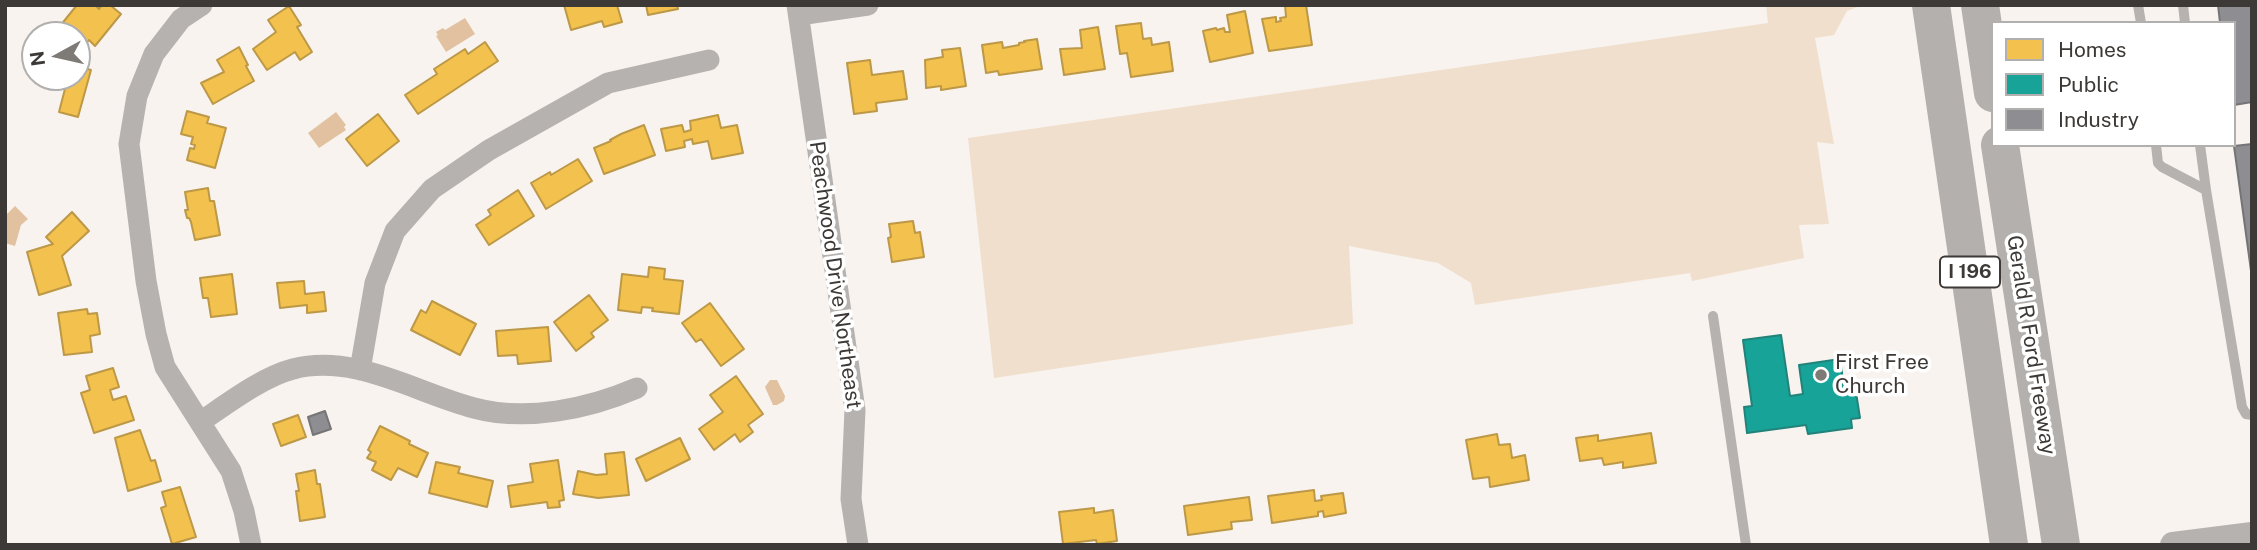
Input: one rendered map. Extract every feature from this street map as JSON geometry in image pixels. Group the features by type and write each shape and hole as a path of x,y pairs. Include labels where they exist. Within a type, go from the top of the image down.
{"highway":[{"name":"I 196","path":"1931,5 2009,545"},
{"path":"1980,5 1991,79"},
{"name":"Gerald R Ford Freeway","path":"2000,147 2062,545"},
{"path":"2020,147 2062,545"}],"street":[{"path":"202,5 181,19 154,54 137,96 129,144 146,281 165,367 231,471 244,511 251,545"},
{"path":"798,10 868,5"},
{"name":"Peachwood Drive Northeast","path":"798,10 855,410 851,499 858,545"},
{"path":"360,370 375,283 395,231 432,189 489,150 608,83 709,60"},
{"path":"200,422 261,384 292,369 324,364 360,370 475,409 515,414 562,410 618,396 636,388"},
{"path":"2173,545 2252,535"}],"lane":[{"path":"2156,147 2158,163 2162,167 2206,190"},
{"path":"2200,147 2242,407 2246,414 2252,415"},
{"path":"1713,316 1746,545"}],"shaded area":[{"path":"1766,5 1863,5 1847,11 1834,35 1815,38 1834,144 1817,142 1829,224 1799,225 1804,258 1692,281 1690,273 1475,305 1471,283 1438,263 1349,246 1353,324 994,378 968,138 1768,23"},
{"path":"465,18 475,34 446,52 436,32 443,28 445,30"},
{"path":"336,112 346,125 346,130 319,148 308,133"},
{"path":"15,206 28,219 21,225 15,246 5,243 5,216"},
{"path":"770,380 777,380 785,396 784,401 777,405 773,405 765,387"}],"building: Homes":[{"path":"77,5 95,5 99,9 102,5 110,5 121,14 95,46 91,42 91,21 64,21"},
{"path":"564,5 617,5 622,22 604,27 602,21 571,30"},
{"path":"646,5 677,5 678,9 648,15"},
{"path":"1285,5 1306,5 1312,45 1269,51 1262,19 1276,17 1276,22 1281,21 1280,18 1286,17"},
{"path":"289,6 301,25 297,27 312,52 300,60 295,52 267,70 253,49 276,32 268,20"},
{"path":"1245,11 1253,53 1210,62 1203,31 1224,28 1225,32 1230,32 1227,15"},
{"path":"1141,23 1143,39 1151,38 1152,45 1169,42 1173,71 1131,77 1127,53 1120,54 1116,26"},
{"path":"1098,27 1105,69 1064,75 1060,49 1082,48 1080,30"},
{"path":"1037,39 1042,69 999,75 998,71 986,73 982,45 1002,42 1003,48"},
{"path":"485,42 498,61 418,114 405,95 437,74 434,69 465,49 468,54"},
{"path":"239,47 254,81 213,104 201,83 224,72 217,60"},
{"path":"960,48 966,86 941,90 941,86 926,88 925,60 943,57 942,50"},
{"path":"870,60 872,75 903,71 907,99 876,103 877,111 854,114 847,63"},
{"path":"64,91 85,91 78,117 59,112"},
{"path":"187,111 209,117 207,123 226,128 215,168 187,160 190,148 194,149 195,145 191,144 193,137 181,134"},
{"path":"378,114 399,141 367,166 346,139"},
{"path":"718,115 721,128 737,125 743,153 712,159 708,141 693,144 692,139 684,141 685,147 666,151 661,129 682,125 684,132 691,130 690,121"},
{"path":"644,125 655,155 604,174 594,148"},
{"path":"578,159 592,181 546,209 531,183"},
{"path":"208,188 210,201 214,201 220,235 195,240 185,210 188,210 185,192"},
{"path":"518,190 534,216 489,245 476,225 491,215 488,210"},
{"path":"72,212 89,231 62,256 71,285 39,295 27,252 53,244 46,237"},
{"path":"913,221 915,233 920,232 924,257 892,262 889,224"},
{"path":"649,267 665,269 664,279 683,281 679,314 642,307 641,313 618,310 622,274 648,277"},
{"path":"232,274 237,314 211,317 208,298 203,298 200,278"},
{"path":"304,281 305,294 324,292 326,311 307,313 307,305 280,308 277,283"},
{"path":"589,295 608,320 591,333 594,337 576,351 554,322"},
{"path":"432,301 476,324 460,355 411,330 421,310 426,313"},
{"path":"710,303 744,349 721,366 701,339 696,342 682,323"},
{"path":"87,309 88,314 97,313 100,334 90,336 92,352 64,355 58,313"},
{"path":"548,327 551,361 518,364 517,355 498,356 496,331"},
{"path":"113,368 119,387 110,390 113,400 126,396 134,420 94,433 81,393 90,390 86,376"},
{"path":"736,376 763,414 748,425 753,432 740,442 735,434 714,450 699,429 723,412 710,395"},
{"path":"298,415 306,437 281,446 273,424"},
{"path":"380,426 428,453 417,477 398,468 391,480 372,470 376,462 367,458 371,452 368,450"},
{"path":"140,430 151,461 155,460 161,481 128,491 115,438"},
{"path":"1651,433 1656,463 1623,468 1623,462 1604,465 1602,458 1580,461 1576,438 1598,435 1598,441"},
{"path":"1497,434 1499,445 1510,444 1512,458 1525,455 1529,480 1490,487 1489,477 1473,479 1466,440"},
{"path":"680,438 690,459 646,481 636,459"},
{"path":"624,452 629,495 598,498 573,494 578,471 596,475 607,474 605,454"},
{"path":"558,460 564,500 559,501 560,507 548,508 547,502 511,507 508,486 533,482 530,464"},
{"path":"436,462 460,467 458,473 493,481 487,507 429,493"},
{"path":"315,470 325,517 300,521 296,474"},
{"path":"180,487 196,537 172,544 161,508 166,506 162,492"},
{"path":"1314,490 1315,501 1322,500 1321,496 1343,493 1346,513 1324,517 1323,511 1318,512 1318,516 1272,523 1268,496"},
{"path":"1249,497 1252,520 1231,522 1232,529 1188,535 1184,506"},
{"path":"1094,508 1094,513 1113,510 1117,541 1097,544 1096,540 1063,544 1059,512"}],"building: Public":[{"name":"First Free Church","path":"1781,335 1790,396 1803,394 1799,365 1840,359 1844,387 1855,386 1860,418 1851,419 1852,428 1808,434 1806,425 1747,433 1744,407 1752,406 1743,340"}],"building: Industry":[{"path":"2218,5 2252,5 2252,102 2236,105 2236,21 2220,21"},
{"path":"2252,144 2252,278 2234,147"},
{"path":"325,411 331,429 313,435 308,417"}],"place":[{"name":"First Free Church","path":"1821,375"}]}
